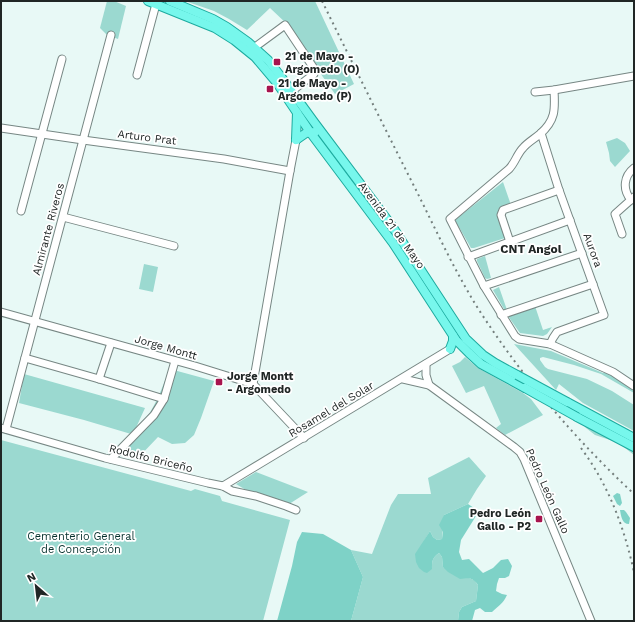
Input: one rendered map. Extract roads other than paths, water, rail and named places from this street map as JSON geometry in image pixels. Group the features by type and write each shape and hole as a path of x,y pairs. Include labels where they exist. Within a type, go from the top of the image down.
{"main road":[{"name":"Avenida 21 de Mayo","path":"148,1 215,28 241,45 255,57 277,83 310,132 411,268 453,336 481,364 634,447"},
{"name":"Avenida 21 de Mayo","path":"170,1 198,12 220,23 242,37 255,47 275,69 392,226 466,339 475,348 487,358 517,375 634,438"},
{"path":"296,140 297,112"},
{"path":"296,140 303,134 310,132 316,132 324,135"},
{"path":"450,349 453,336"},
{"path":"450,349 457,347 464,348"}],"street":[{"path":"137,75 156,4"},
{"path":"255,47 285,25 316,70 314,74 292,91"},
{"name":"Almirante Riveros","path":"3,428 34,322 111,35"},
{"path":"21,210 62,59"},
{"path":"535,92 634,76"},
{"path":"554,90 555,109 550,122 541,133 523,148 509,169 450,219 468,257 514,336 550,344 613,372 634,386"},
{"name":"Arturo Prat","path":"1,128 224,158 290,171"},
{"name":"Aurora","path":"541,133 559,190 604,315 557,332 550,344"},
{"path":"252,384 296,140"},
{"path":"622,234 615,214 632,198 626,191 625,181 629,172 634,168"},
{"path":"510,242 501,215 503,210 559,190"},
{"path":"62,217 174,246"},
{"path":"468,257 570,220"},
{"path":"484,286 582,253"},
{"path":"501,315 593,284"},
{"name":"Jorge Montt","path":"1,312 252,384 304,438"},
{"path":"99,379 111,343"},
{"name":"Rosamel del Solar","path":"223,486 403,379 450,349"},
{"path":"24,358 164,399"},
{"path":"111,459 154,416 164,399 175,361"},
{"path":"426,364 426,375 429,385"},
{"name":"Pedro León Gallo","path":"403,379 429,385 514,447 522,455 591,621"},
{"name":"Rodolfo Briceño","path":"3,428 111,459 208,484 223,486 232,491 256,496 296,510"}],"railway":[{"path":"322,1 446,251 479,310 513,360 551,407 591,452 634,494"},
{"path":"581,448 600,477 614,507 634,572"}],"place":[{"name":"21 de Mayo - Argomedo (O)","path":"277,62"},
{"name":"21 de Mayo - Argomedo (P)","path":"270,89"},
{"name":"Jorge Montt - Argomedo","path":"219,382"},
{"name":"Pedro León Gallo - P2","path":"539,519"}],"district":[{"name":"CNT Angol","path":"531,249"}],"park label":[{"name":"Cementerio General de Concepción","path":"81,542"}]}
